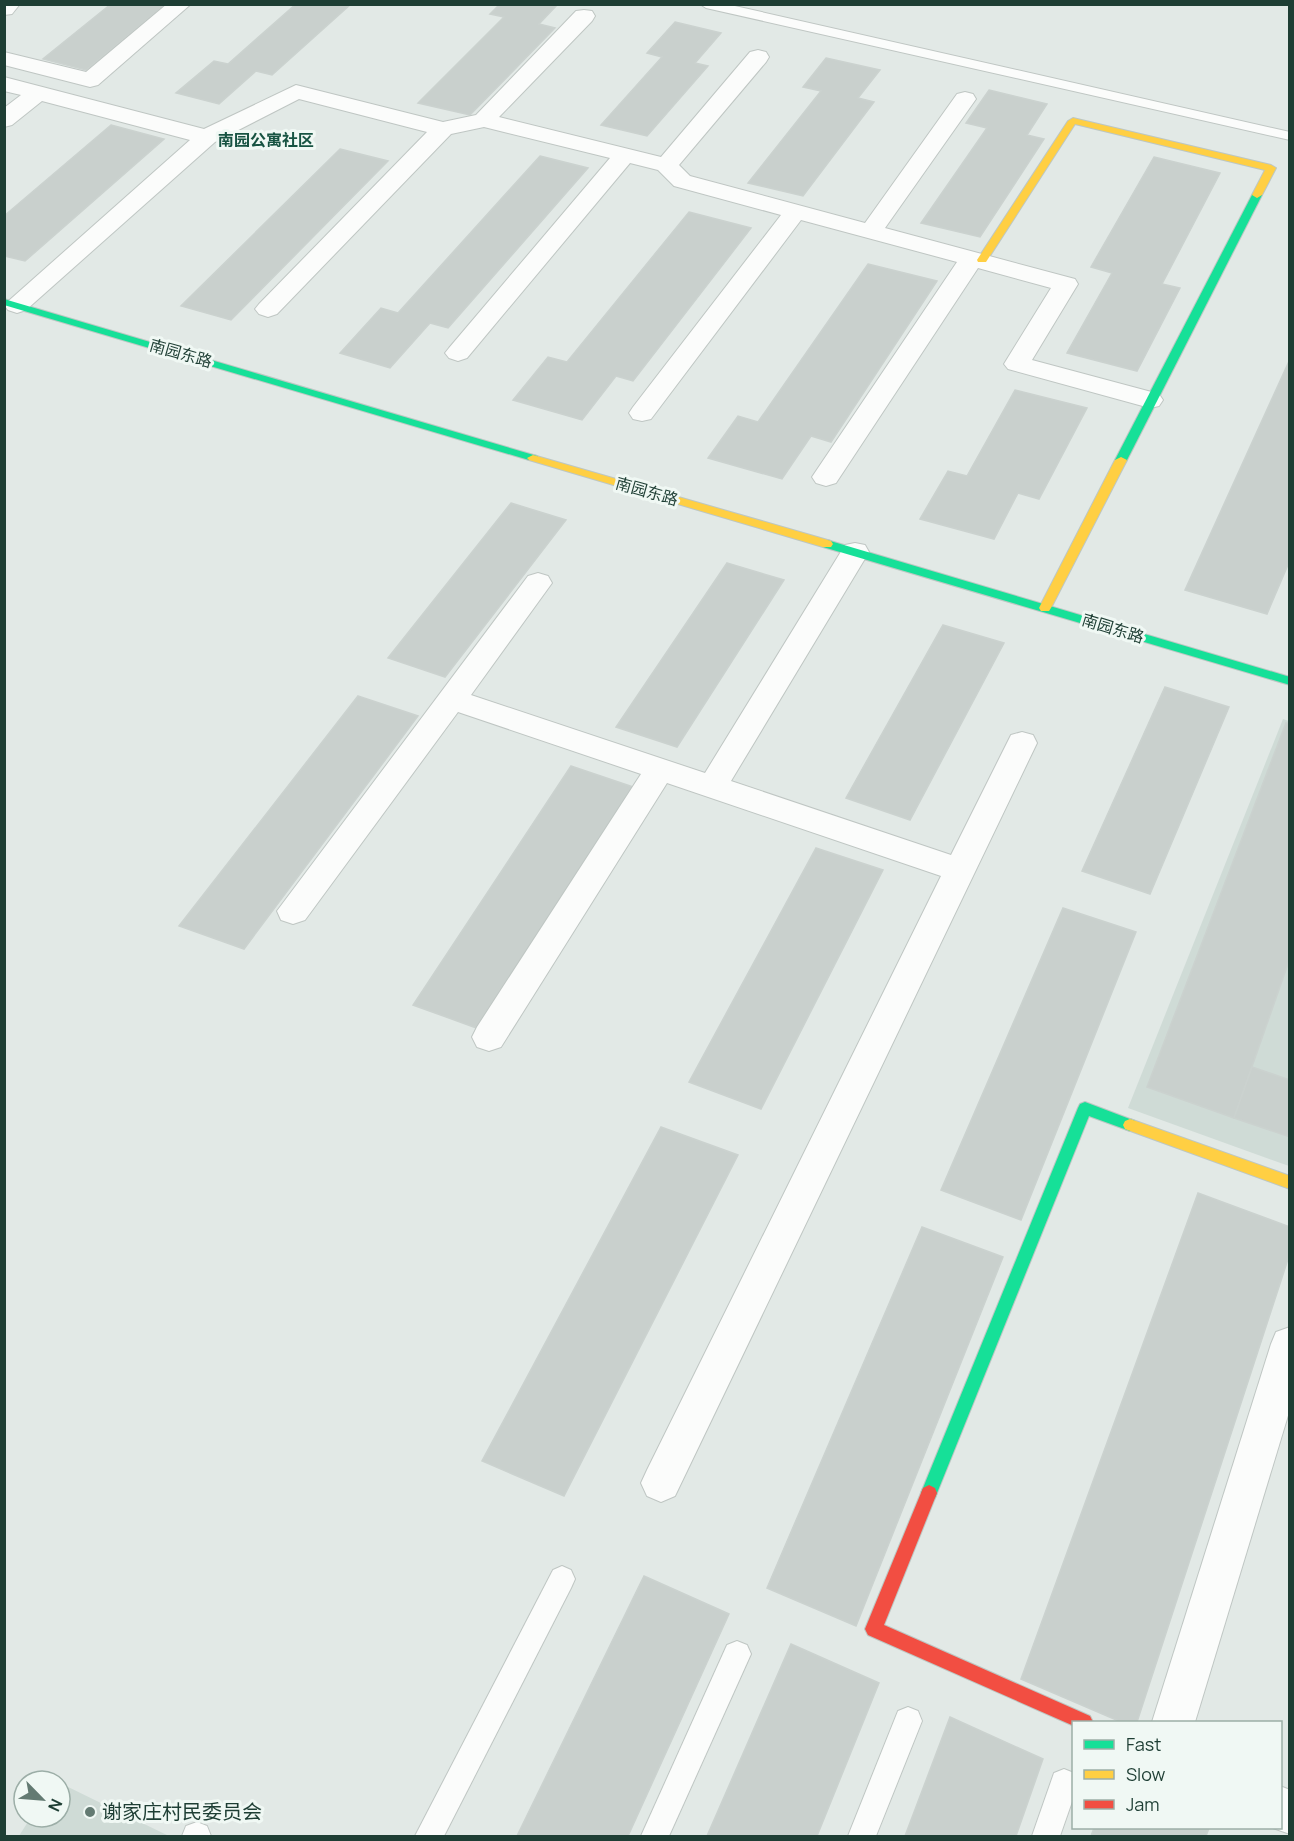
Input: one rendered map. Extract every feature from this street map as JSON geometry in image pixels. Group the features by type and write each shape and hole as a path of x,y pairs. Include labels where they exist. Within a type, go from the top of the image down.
{"street":[{"path":"4,9 10,4"},
{"path":"4,58 90,80 182,4"},
{"path":"484,120 584,16"},
{"path":"666,165 758,57"},
{"path":"4,84 207,137"},
{"path":"11,303 207,137 296,92 443,129 484,120 666,165 681,181 1066,284 1017,364 1150,400"},
{"path":"4,120 38,93"},
{"path":"871,231 965,99"},
{"path":"826,477 1073,122 1271,168 1045,608"},
{"path":"268,309 443,129"},
{"path":"458,352 625,155"},
{"path":"642,413 795,212"},
{"name":"南园东路","path":"11,303 1290,681"},
{"path":"712,787 855,552"},
{"path":"293,911 538,584"},
{"path":"452,699 960,870"},
{"path":"661,1484 1022,743"},
{"path":"489,1037 660,769"},
{"path":"1082,1721 874,1629 1085,1108 1290,1183"},
{"path":"1173,1721 1290,1344"}],"lane":[{"path":"706,4 1290,136"},
{"path":"429,1836 562,1579"},
{"path":"655,1836 737,1654"},
{"path":"862,1836 908,1721"},
{"path":"1046,1836 1064,1783"}],"shaded area":[{"path":"1283,719 1289,721 1289,1166 1128,1108"},
{"name":"谢家庄村民委员会","path":"72,1789 169,1836 19,1836 23,1829 72,1829"}],"building":[{"path":"111,4 166,4 86,70 43,59"},
{"path":"296,4 351,4 272,75 256,71 219,104 176,93 214,61 228,64"},
{"path":"500,4 558,4 539,24 555,28 470,115 418,103 504,17 490,14"},
{"path":"675,22 721,33 695,63 708,66 647,136 601,125 662,57 647,53"},
{"path":"826,58 880,70 858,98 874,102 803,196 748,183 821,91 803,87"},
{"path":"989,90 1047,104 1027,135 1044,139 980,237 921,223 987,128 966,123"},
{"path":"111,125 164,139 25,261 4,256 4,216"},
{"path":"340,149 388,161 231,320 181,306"},
{"path":"540,156 588,168 448,328 430,323 390,368 340,353 381,308 398,313"},
{"path":"1154,157 1220,173 1162,284 1180,288 1137,371 1067,353 1112,273 1091,267"},
{"path":"689,212 751,228 633,381 616,376 582,420 513,400 548,357 567,362"},
{"path":"868,264 937,281 831,442 811,436 782,479 708,458 738,416 758,422"},
{"path":"1290,359 1290,560 1267,614 1185,590"},
{"path":"1015,390 1087,408 1039,499 1018,493 994,539 920,519 948,471 967,476"},
{"path":"511,503 566,520 445,677 388,658"},
{"path":"727,563 784,580 677,747 616,727"},
{"path":"943,625 1004,643 910,820 846,798"},
{"path":"1165,687 1229,707 1150,894 1082,871"},
{"path":"358,696 418,716 244,949 179,926"},
{"path":"1286,723 1290,724 1290,958 1234,1118 1147,1087"},
{"path":"571,766 636,788 482,1030 413,1005"},
{"path":"816,848 883,870 761,1109 689,1082"},
{"path":"1063,908 1136,932 1021,1220 941,1190"},
{"path":"1252,1067 1290,1080 1290,1137 1234,1118"},
{"path":"661,1127 738,1155 564,1496 482,1461"},
{"path":"1198,1193 1290,1227 1290,1253 1137,1721 1119,1721 1021,1679"},
{"path":"922,1227 1003,1257 856,1626 767,1588"},
{"path":"644,1576 729,1614 628,1836 517,1836"},
{"path":"791,1644 879,1683 817,1836 707,1836"},
{"path":"950,1717 1043,1759 1016,1836 905,1836"},
{"path":"1094,1829 1209,1829 1206,1836 1091,1836"}],"traffic: fast":[{"path":"1121,460 1257,195"},
{"path":"4,302 533,458"},
{"path":"827,544 1290,681"},
{"path":"929,1493 1085,1108 1130,1125"}],"traffic: slow":[{"path":"982,260 1073,121 1271,168 1257,195"},
{"path":"533,458 827,544"},
{"path":"1045,608 1121,460"},
{"path":"1130,1125 1290,1183"}],"traffic: jam":[{"path":"929,1493 874,1629 1082,1721"}],"place":[{"name":"谢家庄村民委员会","path":"90,1812"}],"district":[{"name":"南园公寓社区","path":"266,140"}]}
